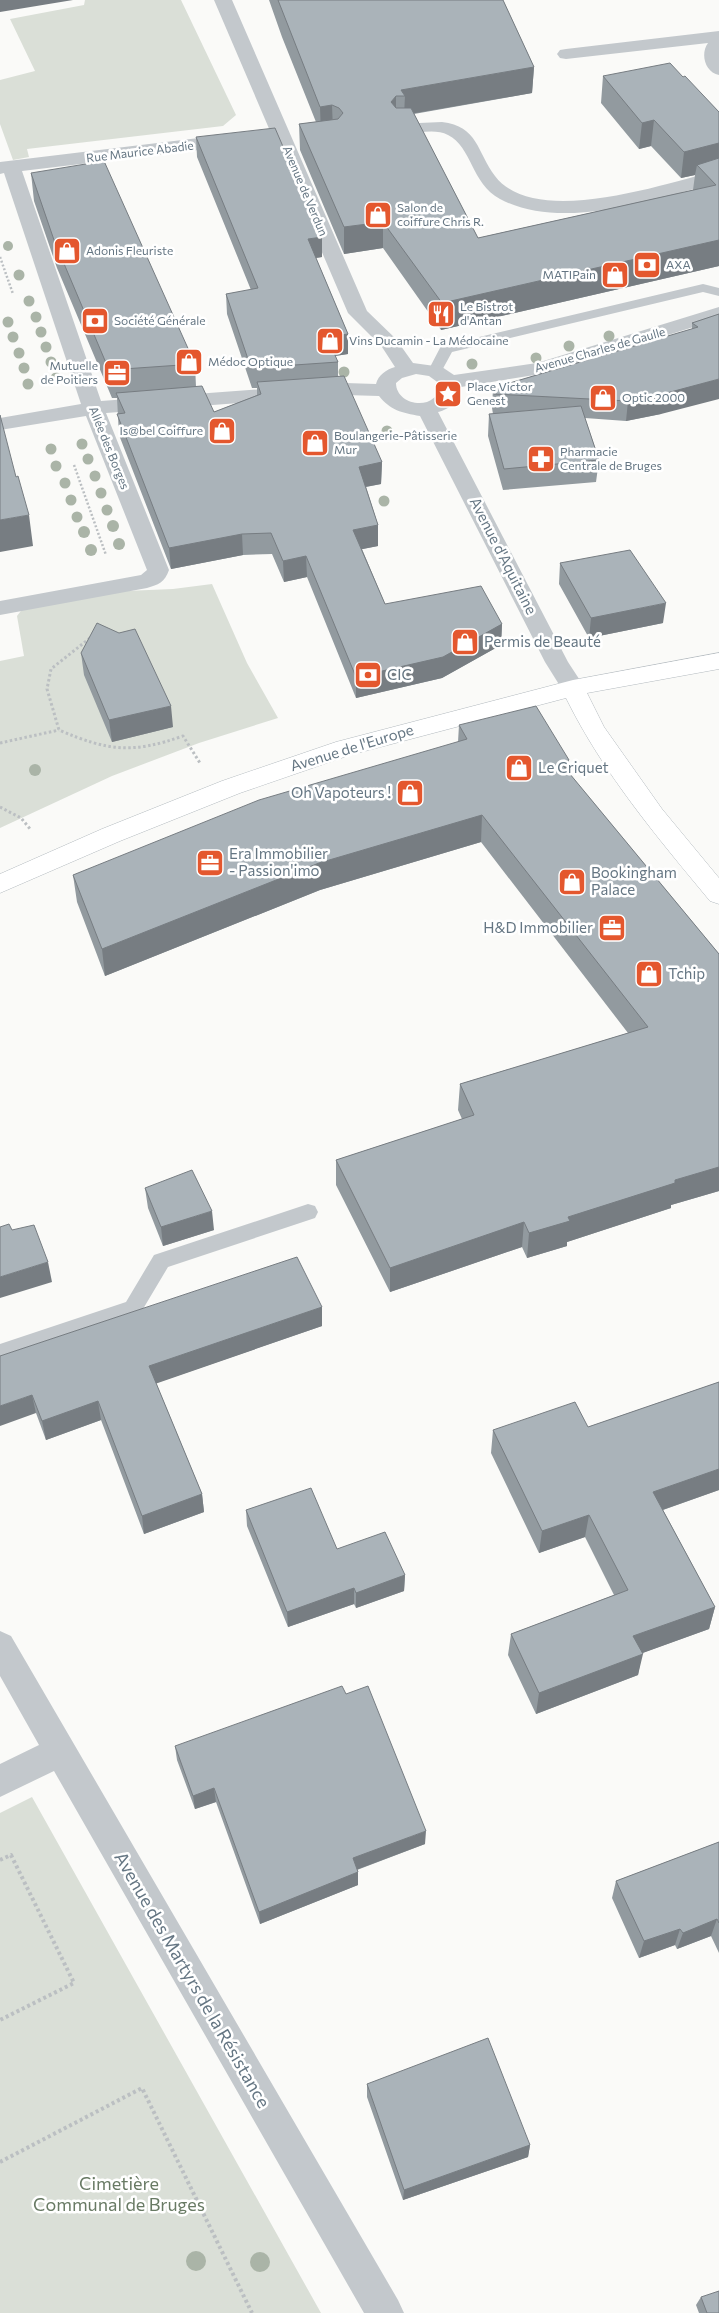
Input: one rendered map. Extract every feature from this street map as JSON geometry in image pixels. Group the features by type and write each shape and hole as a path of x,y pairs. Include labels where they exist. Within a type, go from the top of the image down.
{"main road":[{"name":"Avenue de l'Europe","path":"0,884 111,835 231,787 344,748 573,688 719,661"},
{"name":"Avenue d'Aquitaine","path":"573,688 594,730 653,815 719,894"}],"street":[{"name":"Avenue de Verdun","path":"224,0 270,139 358,313 389,343 407,369"},
{"path":"566,54 719,38"},
{"path":"719,38 714,46 713,62 719,70"},
{"path":"402,128 449,128 466,140 488,180 506,194 531,204 568,207 614,203 719,176"},
{"name":"Rue Maurice Abadie","path":"5,168 270,139 306,142"},
{"name":"Allée des Borges","path":"0,608 147,581 156,576 158,570 92,408 5,168"},
{"name":"Avenue Charles de Gaulle","path":"443,376 540,369 719,313"},
{"path":"416,368 443,376 451,394 446,400 427,410 400,405 392,401 384,390 385,383 389,377 407,369 416,368"},
{"path":"0,424 92,408 345,389 384,390"},
{"name":"Avenue d'Aquitaine","path":"427,410 557,662 573,688"},
{"name":"Avenue des Martyrs de la Résistance","path":"0,1646 384,2313"},
{"path":"0,1781 61,1752"}],"lane":[{"path":"443,376 446,349 703,288 719,292"},
{"path":"0,1353 133,1308 161,1261 308,1212"}],"path":[{"path":"59,730 47,689 51,669 96,634 106,623 100,590"},
{"path":"0,743 59,730 90,744 115,749 137,750 183,736 203,768"},
{"path":"0,807 21,818 33,832"},
{"path":"0,1860 11,1855 74,1983 0,2020"},
{"path":"0,2162 142,2088 252,2313"}],"green space":[{"path":"85,0 181,0 236,115 223,126 27,149 29,157 13,160 0,124 0,80 35,71 10,19 84,5"},
{"path":"212,584 247,663 278,718 199,743 112,776 0,828 0,661 24,656 17,616 24,607 125,591 173,589"},
{"name":"Cimetière Communal de Bruges","path":"32,1797 321,2313 0,2313 0,1813"}],"building":[{"path":"278,0 503,0 534,67 401,90 405,96 396,96 391,102 396,108 411,108 478,238 716,185 697,165 719,158 719,240 442,303 383,222 344,227 299,124 338,119 343,113 339,108 332,105 320,107"},
{"path":"670,63 719,112 719,143 684,152 654,120 642,123 603,76"},
{"path":"275,128 322,237 308,239 348,334 327,337 338,362 251,368 226,294 258,288 196,137"},
{"path":"104,161 195,364 109,370 54,240 31,173"},
{"path":"719,314 719,379 628,401 494,394 493,388 698,327 692,323"},
{"path":"344,376 382,462 359,467 378,525 353,530 385,604 481,586 502,624 443,657 356,677 306,556 283,561 271,533 242,534 169,548 117,414 125,413 116,393 202,386 214,412 261,394 257,382"},
{"path":"581,406 599,460 504,469 489,414"},
{"path":"0,415 16,477 18,476 29,515 0,520"},
{"path":"630,550 666,603 591,618 560,563"},
{"path":"97,623 119,633 135,629 171,706 109,720 81,653"},
{"path":"536,706 569,760 560,762 719,954 719,1167 568,1217 570,1221 529,1233 524,1222 390,1268 336,1160 474,1115 460,1084 648,1027 482,815 319,863 102,949 73,875 259,800 467,739 459,725"},
{"path":"192,1170 212,1211 161,1227 145,1188"},
{"path":"9,1224 12,1230 34,1225 48,1262 0,1277 0,1227"},
{"path":"297,1257 322,1307 149,1366 202,1494 142,1516 98,1401 42,1421 32,1395 0,1406 0,1356"},
{"path":"719,1382 719,1469 653,1492 715,1607 633,1636 643,1654 539,1693 511,1634 628,1590 589,1515 542,1531 493,1430 575,1402 588,1427"},
{"path":"311,1488 337,1549 385,1532 405,1575 356,1593 354,1588 287,1612 246,1510"},
{"path":"342,1686 346,1694 368,1686 426,1831 353,1858 358,1872 259,1912 214,1788 193,1796 175,1746"},
{"path":"719,1842 719,1923 717,1919 683,1933 680,1929 644,1941 616,1881"},
{"path":"488,2038 530,2145 404,2190 367,2084"},
{"path":"719,2291 719,2313 707,2313 701,2297"}],"place":[{"name":"Salon de coiffure Chris R.","path":"378,215"},
{"name":"Adonis Fleuriste","path":"67,251"},
{"name":"AXA","path":"647,265"},
{"name":"MATIPain","path":"615,275"},
{"name":"Le Bistrot d'Antan","path":"441,314"},
{"name":"Société Générale","path":"95,321"},
{"name":"Vins Ducamin - La Médocaine","path":"330,341"},
{"name":"Médoc Optique","path":"189,362"},
{"name":"Mutuelle de Poitiers","path":"117,373"},
{"name":"Place Victor Genest","path":"448,394"},
{"name":"Optic 2000","path":"603,398"},
{"name":"Is@bel Coiffure","path":"222,431"},
{"name":"Boulangerie-Pâtisserie Mur","path":"315,443"},
{"name":"Pharmacie Centrale de Bruges","path":"541,459"},
{"name":"Permis de Beauté","path":"465,642"},
{"name":"CIC","path":"368,675"},
{"name":"Le Criquet","path":"519,768"},
{"name":"Oh Vapoteurs !","path":"410,793"},
{"name":"Era Immobilier - Passion'imo","path":"210,863"},
{"name":"Bookingham Palace","path":"572,882"},
{"name":"H&D Immobilier","path":"612,928"},
{"name":"Tchip","path":"649,974"}]}
